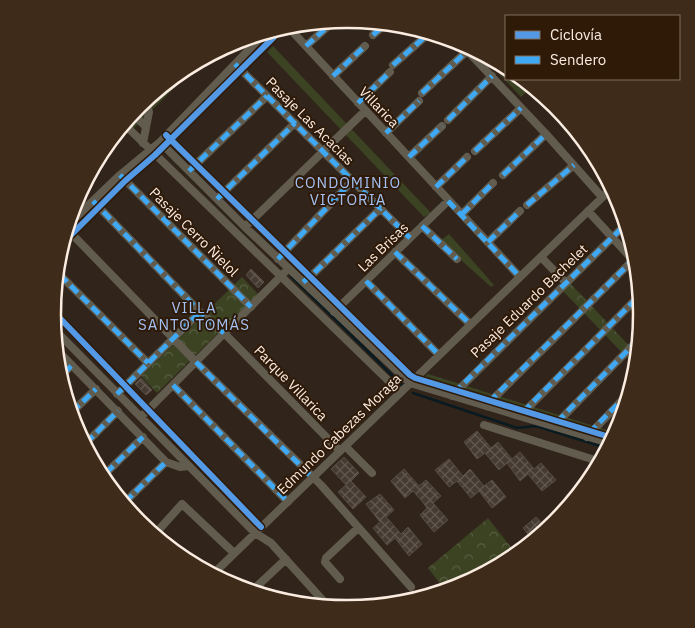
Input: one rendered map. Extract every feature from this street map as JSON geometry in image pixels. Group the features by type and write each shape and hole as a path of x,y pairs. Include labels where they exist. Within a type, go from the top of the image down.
{"street":[{"path":"306,46 327,28"},
{"path":"373,35 379,29"},
{"name":"Villarica","path":"294,33 520,277"},
{"path":"358,103 424,38"},
{"path":"79,214 120,175 160,142 255,43"},
{"path":"333,76 365,46"},
{"path":"386,133 465,53"},
{"path":"472,56 546,134 602,197"},
{"name":"Pasaje Las Acacias","path":"235,64 410,238"},
{"path":"448,120 492,76"},
{"path":"188,171 267,96"},
{"path":"474,150 521,108"},
{"path":"143,143 149,112 148,109"},
{"path":"245,227 365,111"},
{"path":"138,119 146,127"},
{"path":"217,199 295,123"},
{"path":"409,157 442,126"},
{"path":"129,128 400,392"},
{"path":"502,175 546,134"},
{"path":"160,142 278,259 410,383 604,441"},
{"path":"436,186 467,157"},
{"path":"527,205 574,165"},
{"name":"Pasaje Cerro Ñielol","path":"120,175 251,307"},
{"path":"278,259 353,180"},
{"path":"462,214 493,183"},
{"name":"Edmundo Cabezas Moraga","path":"218,569 607,193"},
{"name":"Parque Villarica","path":"93,201 200,312 342,448 372,473"},
{"name":"Las Brisas","path":"334,312 448,201"},
{"path":"303,282 380,208"},
{"path":"488,242 520,211"},
{"path":"588,211 627,255"},
{"path":"422,226 456,260"},
{"name":"Pasaje Eduardo Bachelet","path":"452,396 621,229"},
{"path":"73,235 196,362 312,477 411,587"},
{"path":"395,252 470,324"},
{"path":"541,257 566,283"},
{"path":"486,406 629,263"},
{"path":"141,417 289,269"},
{"path":"63,278 148,363"},
{"path":"366,281 439,355"},
{"path":"520,416 633,302"},
{"path":"117,394 200,312"},
{"path":"62,337 255,533 271,543 322,599"},
{"path":"554,426 632,347"},
{"path":"64,357 166,462 180,467 189,466"},
{"path":"67,370 72,365"},
{"path":"173,385 288,502"},
{"path":"77,408 96,389"},
{"path":"587,436 620,402"},
{"path":"90,439 118,411"},
{"path":"484,424 594,460"},
{"path":"108,471 143,438"},
{"path":"128,499 166,462"},
{"path":"159,529 182,504 234,553"},
{"path":"340,579 326,562 326,558 358,528"},
{"path":"257,586 286,559"}],"green space":[{"path":"273,46 431,213 424,217 267,52"},
{"path":"494,68 505,75 505,80"},
{"path":"505,80 512,80 527,91 521,97"},
{"path":"180,82 131,131 129,129 145,111"},
{"path":"449,234 494,285 491,287 440,241"},
{"path":"242,277 258,294 157,393 141,376"},
{"path":"570,283 632,349 630,361 562,290"},
{"path":"428,374 609,431 607,435 424,377"},
{"path":"488,518 512,548 474,571 441,585 428,568"}],"building":[{"path":"251,269 264,282 258,288 246,275"},
{"path":"141,378 152,390 146,395 135,384"},
{"path":"477,431 491,448 498,442 512,459 520,452 534,469 541,463 556,480 542,491 528,474 520,481 507,463 499,470 485,453 477,459 464,442"},
{"path":"344,457 359,473 351,481 366,497 353,509 338,492 346,485 331,469"},
{"path":"449,459 463,476 470,469 484,486 492,480 506,497 492,508 479,491 471,498 457,481 449,487 435,470"},
{"path":"404,469 419,486 426,480 441,496 433,503 448,520 434,532 420,515 427,508 422,501 413,491 405,498 391,481"},
{"path":"380,494 394,510 386,517 401,534 408,527 422,544 409,556 395,538 387,545 373,528 380,522 366,504"},
{"path":"536,517 542,524 529,535 523,528"}],"waterway":[{"path":"291,276 403,386"},
{"path":"413,393 517,428 536,426 601,447"}],"marked path":[{"path":"306,46 326,28"},
{"path":"373,35 379,29"},
{"path":"393,65 424,38"},
{"path":"333,76 365,46"},
{"path":"422,93 465,53"},
{"path":"235,64 410,238"},
{"path":"358,103 390,72"},
{"path":"448,120 492,76"},
{"path":"189,171 267,96"},
{"path":"386,133 419,101"},
{"path":"475,151 521,108"},
{"path":"217,199 295,123"},
{"path":"409,157 442,126"},
{"path":"503,175 546,134"},
{"path":"436,187 467,157"},
{"path":"527,205 574,165"},
{"path":"120,175 251,307"},
{"path":"278,259 353,180"},
{"path":"462,214 493,183"},
{"path":"93,201 200,312 224,333"},
{"path":"448,201 520,277"},
{"path":"303,282 381,208"},
{"path":"488,242 520,211"},
{"path":"422,226 457,259"},
{"path":"454,393 621,229"},
{"path":"395,252 470,324"},
{"path":"489,402 629,264"},
{"path":"63,278 148,363"},
{"path":"366,281 439,355"},
{"path":"523,412 633,302"},
{"path":"117,394 200,312"},
{"path":"557,422 632,346"},
{"path":"196,362 312,477"},
{"path":"67,370 72,365"},
{"path":"173,385 288,502"},
{"path":"77,408 96,389"},
{"path":"589,433 620,402"},
{"path":"90,439 118,411"},
{"path":"108,471 143,437"},
{"path":"128,499 166,462"}],"cycle path":[{"path":"73,233 274,37"},
{"path":"166,135 410,375 606,436"},
{"path":"61,320 261,527"}],"district":[{"name":"CONDOMINIO VICTORIA","path":"348,192"},
{"name":"VILLA SANTO TOMÁS","path":"194,316"}]}
